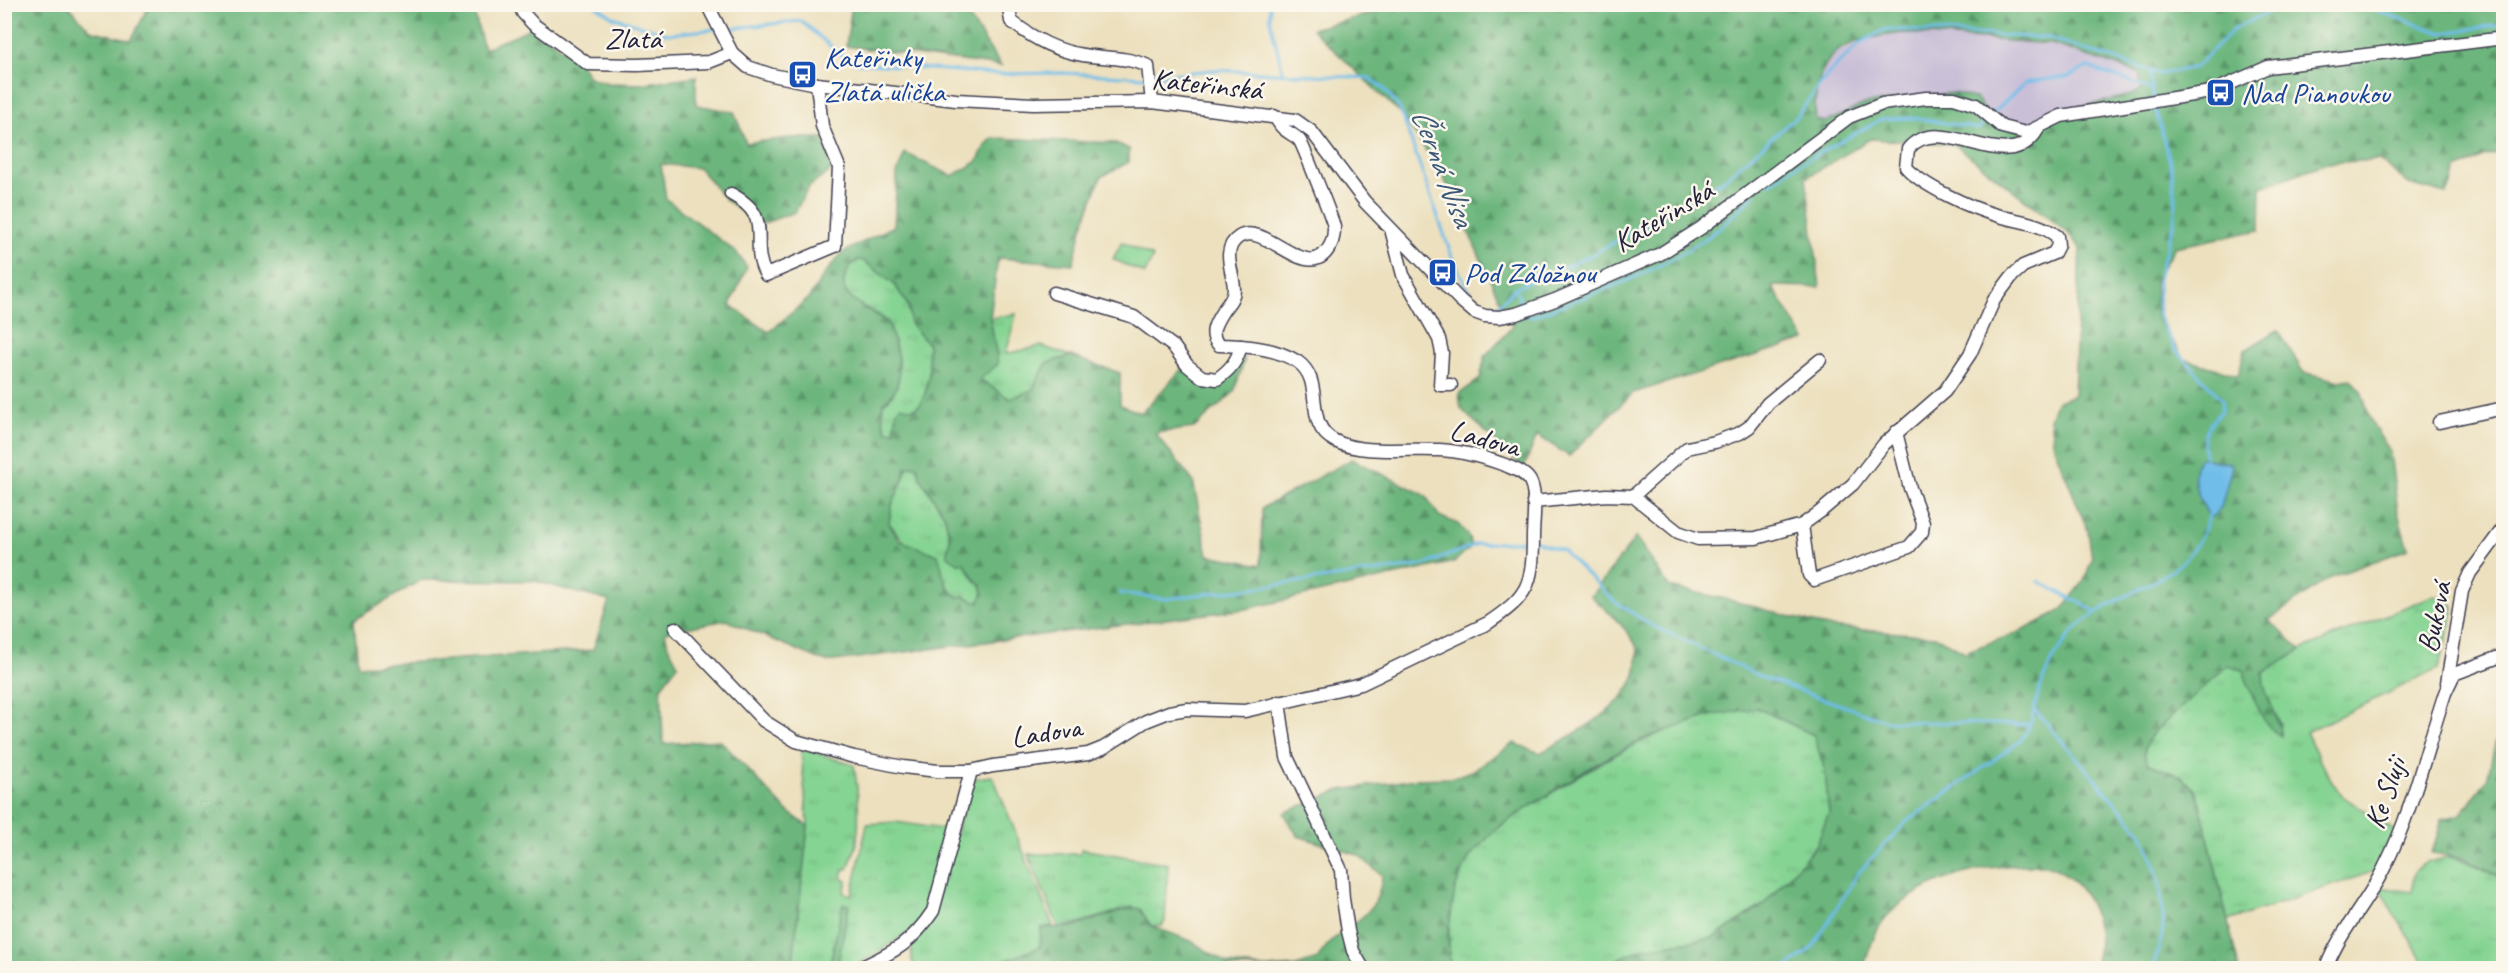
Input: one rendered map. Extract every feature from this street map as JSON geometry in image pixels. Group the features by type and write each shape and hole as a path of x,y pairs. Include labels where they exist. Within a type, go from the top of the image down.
{"street":[{"name":"Zlatá","path":"519,4 523,14 533,24 588,64 637,65 709,62 732,53"},
{"name":"Kateřinská","path":"707,4 732,53 748,67 772,75 817,84 989,102 1033,104 1152,102 1294,120 1312,132 1365,202 1392,232 1474,312 1499,317 1516,314 1555,300 1660,254 1701,228 1849,117 1882,104 1926,98 1954,98 1976,105 2002,127 2014,132 2026,133 2061,116 2211,92 2268,67 2504,38"},
{"path":"1012,4 1009,8 1011,21 1044,42 1080,54 1137,61 1148,66 1152,102"},
{"path":"731,194 749,206 756,214 759,225 760,265 766,275 835,246 838,167 822,126 817,84"},
{"name":"Ladova","path":"675,628 764,721 796,741 854,757 903,766 938,771 971,771 993,765 1088,754 1103,748 1146,721 1169,712 1187,709 1245,711 1339,689 1379,677 1488,623 1507,611 1523,594 1533,568 1533,502 1531,483 1526,476 1492,461 1462,452 1384,449 1343,444 1334,440 1323,434 1319,426 1312,386 1299,363 1276,352 1219,345 1213,336 1216,321 1232,298 1234,289 1228,264 1232,244 1239,237 1254,234 1298,257 1312,260 1326,253 1333,242 1334,226 1300,141 1282,128 1274,116"},
{"path":"1533,502 1606,495 1633,496 1678,532 1698,539 1756,538 1802,525 1820,512 1853,484 1896,432 1920,415 1945,391 1970,354 1994,300 2012,276 2023,266 2054,253 2058,245 2057,236 2047,228 1979,210 1915,177 1906,168 1908,149 1924,136 1932,134 1975,145 2016,147 2031,141 2038,129"},
{"path":"1392,232 1403,275 1439,339 1442,353 1440,385 1451,385"},
{"path":"1054,294 1134,317 1174,347 1187,365 1202,377 1217,379 1227,372 1237,361 1241,346"},
{"path":"1633,496 1687,448 1715,442 1740,433 1749,427 1768,403 1820,360"},
{"path":"2439,422 2504,408"},
{"path":"1802,525 1809,574 1814,580 1909,547 1918,537 1923,523 1910,488 1896,432"},
{"name":"Buková","path":"2445,693 2462,591 2470,573 2504,526"},
{"name":"Ke Sluji","path":"2326,969 2335,944 2384,869 2398,837 2445,693 2454,674 2504,655"},
{"path":"1280,702 1287,757 1341,870 1348,931 1353,951 1363,969"},
{"path":"860,969 902,948 920,930 933,910 971,771"}],"shaded area":[{"path":"1903,33 2052,44 2139,73 2142,91 2018,129 1865,104 1826,122 1816,120 1818,88 1825,67 1835,53 1871,37"}],"green space":[{"path":"1379,4 2503,5 2503,152 2485,156 2457,170 2447,194 2409,184 2379,160 2327,163 2261,187 2260,230 2175,247 2155,280 2157,318 2184,359 2238,375 2245,350 2278,330 2303,372 2339,381 2350,379 2361,391 2371,421 2390,453 2398,513 2408,549 2331,577 2269,620 2301,650 2263,673 2265,689 2281,736 2273,731 2261,716 2243,670 2227,666 2152,734 2146,746 2144,752 2148,764 2181,776 2197,792 2239,968 2094,968 2099,940 2090,904 2081,890 2064,873 2047,865 2038,865 2008,866 1971,872 1934,884 1917,893 1901,903 1879,927 1864,965 1867,968 1612,968 1618,959 1644,948 1713,938 1763,905 1816,846 1829,813 1825,771 1814,735 1757,708 1709,716 1648,737 1591,767 1498,827 1468,859 1455,889 1448,934 1450,968 1266,968 1296,966 1318,959 1335,938 1356,923 1373,905 1379,892 1382,875 1358,855 1298,836 1284,813 1340,790 1416,779 1451,778 1472,771 1514,743 1540,753 1601,716 1627,691 1634,677 1638,649 1623,627 1591,596 1636,537 1669,587 1726,599 1828,627 1935,636 1965,652 2022,631 2062,610 2084,581 2092,559 2088,531 2054,447 2050,419 2056,402 2074,395 2080,248 2068,233 1954,144 1870,139 1806,178 1820,287 1772,286 1805,340 1633,393 1569,456 1537,435 1524,468 1461,409 1459,394 1480,379 1485,356 1512,327 1442,174 1403,116 1312,29 1378,12","holes":["1903,33 2052,44 2139,73 2142,90 2131,95 2063,111 2018,129 1995,125 1977,99 1954,93 1865,104 1826,122 1816,120 1815,103 1818,84 1829,59 1842,48 1858,41"]},
{"path":"5,5 68,5 90,30 131,40 148,8 146,5 472,5 484,49 533,27 581,64 589,77 608,83 640,84 696,76 696,105 734,112 746,143 790,138 823,138 833,169 809,187 795,212 759,225 725,199 699,168 661,164 666,199 736,252 747,267 730,305 769,332 809,298 842,253 894,226 897,173 905,153 952,176 977,162 985,146 993,138 1116,143 1129,149 1129,162 1101,177 1083,225 1073,264 998,258 990,318 998,364 980,379 1010,399 1032,390 1047,363 1071,356 1120,373 1120,405 1141,413 1184,367 1200,380 1213,385 1245,358 1234,392 1194,428 1155,433 1193,481 1208,555 1261,565 1262,508 1352,459 1425,495 1439,516 1458,524 1469,537 1471,547 1454,562 1246,609 826,662 726,620 665,632 668,646 678,665 661,687 663,744 720,740 787,811 808,826 792,968 5,968","holes":["858,260 864,261 895,285 909,307 910,323 928,344 929,375 925,395 920,405 915,408 901,406 897,410 894,431 887,431 883,403 896,389 899,362 888,324 881,317 850,298 846,291 844,283 846,274","917,466 921,479 945,516 950,540 947,552 949,557 958,563 964,563 981,585 983,592 979,603 964,596 958,597 946,583 938,555 899,540 889,523 892,504 906,468","421,580 534,581 609,601 593,650 358,666 354,620"]},
{"path":"852,5 961,5 1001,66 846,46"},
{"path":"1122,242 1153,257 1145,274 1113,259"},
{"path":"858,260 864,261 895,285 909,307 910,323 928,344 929,375 925,395 920,405 897,418 894,431 887,431 883,403 896,389 899,362 890,326 877,314 851,299 846,293 844,284 846,274 852,264"},
{"path":"1016,314 1006,354 1041,346 1071,356 1047,363 1032,390 1010,399 980,379 998,364 990,318"},
{"path":"917,466 921,479 945,516 950,540 947,552 964,563 981,585 983,592 979,603 964,596 958,597 946,586 926,550 908,545 889,523 892,504 907,468"},
{"path":"2432,596 2444,598 2453,606 2451,624 2438,669 2306,732 2324,769 2341,795 2396,832 2381,869 2228,921 2197,792 2181,776 2148,764 2145,749 2152,734 2227,665 2243,670 2259,711 2280,724 2263,687 2263,673 2301,650"},
{"path":"1757,708 1814,735 1825,771 1829,813 1816,846 1763,905 1713,938 1644,948 1618,959 1612,968 1450,968 1450,911 1456,883 1469,858 1494,832 1513,817 1583,773 1643,741 1707,716"},
{"path":"2503,735 2503,878 2463,858 2432,853 2442,819 2460,815 2487,780 2496,740"},
{"path":"804,749 854,765 857,784 858,833 856,847 848,869 844,869 842,878 847,881 844,893 852,895 867,824 896,822 949,830 923,918 909,932 853,968 837,968 849,905 843,904 829,968 792,968 808,826 801,753"},
{"path":"991,776 1053,926 1041,928 1040,947 987,968 917,968 912,961 911,944 927,928 971,783 977,778"},
{"path":"1081,849 1168,864 1165,921 1162,926 1151,926 1132,907 1059,929 1028,854 1081,854"},
{"path":"2448,857 2460,859 2503,878 2503,968 2426,968 2379,887 2412,892 2413,875 2416,869 2429,862"},
{"path":"843,904 849,905 837,968 829,968"},
{"path":"1132,907 1140,909 1151,926 1191,941 1228,964 1266,968 987,968 1040,947 1041,928 1072,927"}],"water":[{"path":"2201,458 2228,463 2232,466 2221,507 2212,517 2208,515 2196,488 2195,467"}],"waterway":[{"name":"Černá Nisa","path":"593,4 613,17 668,34 717,29"},
{"path":"1270,4 1270,19 1283,73"},
{"name":"Černá Nisa","path":"1153,76 1213,70 1370,78 1383,88 1400,109 1452,257 1475,304 1497,307 1515,288 1588,257 1722,181 1797,116 1829,73 1860,43 1886,29 2049,38 2160,74 2196,67 2234,29 2266,13 2301,4"},
{"name":"Černá Nisa","path":"2357,4 2442,33 2504,24"},
{"path":"2498,4 2502,24"},
{"name":"Černá Nisa","path":"724,29 801,21 840,54 858,63 994,74 1062,73 1146,77"},
{"path":"1991,115 2026,82 2067,77 2088,67 2150,89"},
{"path":"2150,73 2153,99"},
{"path":"2154,105 2171,165 2176,201 2174,223 2158,278 2159,317 2175,349 2222,400 2221,411 2210,423 2205,433 2206,461"},
{"path":"1770,184 1792,168 1882,119 1916,118 1979,129 1986,119"},
{"path":"1526,315 1530,317 1601,291 1672,259 1714,232 1755,195"},
{"path":"1515,288 1523,309"},
{"path":"1786,968 1813,947 1858,873 1906,822 2019,742 2030,724 2046,674 2055,656 2073,632 2098,611 2174,569 2189,554 2201,536 2210,512"},
{"path":"1120,593 1165,599 1260,587 1424,565 1477,544 1528,541"},
{"path":"1535,541 1562,550 1614,601 1651,625 1766,679 1887,721 2030,725"},
{"path":"2038,581 2097,612"},
{"path":"2035,710 2140,831 2146,842 2158,878 2163,915 2162,932 2153,968"}],"place":[{"name":"Kateřinky Zlatá ulička","path":"803,74"},
{"name":"Nad Pianovkou","path":"2220,93"},
{"name":"Pod Záložnou","path":"1443,273"}]}
